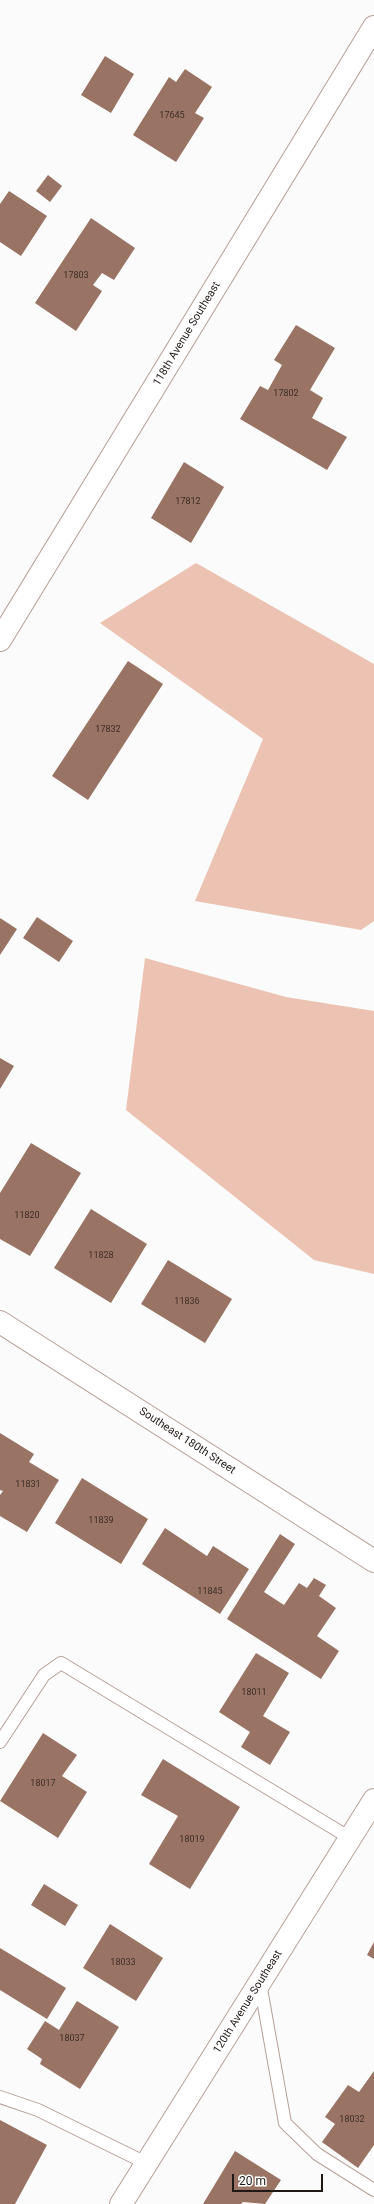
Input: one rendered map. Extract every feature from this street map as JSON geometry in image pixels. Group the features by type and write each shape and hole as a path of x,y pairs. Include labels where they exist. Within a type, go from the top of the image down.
{"street":[{"name":"118th Avenue Southeast","path":"0,640 374,27"},
{"name":"Southeast 180th Street","path":"0,1322 374,1561"},
{"name":"120th Avenue Southeast","path":"121,2204 374,1800"}],"lane":[{"path":"0,1742 44,1676 61,1663 350,1838"},
{"path":"260,1983 285,2123 317,2154 374,2190"},
{"path":"0,2097 38,2110 146,2163"}],"shaded area":[{"path":"196,563 374,664 374,921 361,930 195,901 263,739 100,623"},
{"path":"145,958 286,997 374,1011 374,1274 314,1260 126,1110"}],"building":[{"path":"105,56 134,74 111,113 81,95"},
{"path":"185,69 212,87 195,113 204,118 176,162 133,135 169,77 176,82"},
{"path":"48,175 62,186 50,202 36,191"},
{"path":"9,191 47,216 21,256 0,242 0,204"},
{"path":"91,218 135,248 114,280 102,273 93,285 102,291 76,331 35,303"},
{"path":"296,325 335,348 310,390 323,398 312,418 347,437 327,470 240,419 260,386 268,390 282,365 274,360"},
{"path":"184,462 224,487 191,543 151,518"},
{"path":"128,661 163,684 88,800 52,776"},
{"path":"37,917 73,941 59,962 23,938"},
{"path":"0,918 17,929 0,955"},
{"path":"0,1058 14,1066 0,1089"},
{"path":"31,1143 81,1173 30,1256 0,1239 0,1193"},
{"path":"91,1209 147,1244 111,1303 54,1268"},
{"path":"168,1260 232,1299 205,1343 141,1304"},
{"path":"0,1433 34,1454 29,1462 59,1480 27,1532 0,1516 0,1495 3,1491 0,1490"},
{"path":"82,1478 148,1519 121,1564 55,1523"},
{"path":"165,1528 207,1556 213,1546 249,1569 220,1614 142,1564"},
{"path":"280,1534 295,1544 264,1592 284,1605 299,1583 307,1588 314,1578 326,1585 319,1596 336,1608 317,1636 339,1651 321,1679 227,1619"},
{"path":"256,1653 289,1673 263,1716 290,1732 270,1765 241,1747 250,1732 219,1712"},
{"path":"43,1733 77,1755 62,1776 87,1792 58,1838 0,1801"},
{"path":"163,1759 240,1807 190,1889 149,1864 178,1816 141,1795"},
{"path":"44,1884 78,1905 65,1926 31,1905"},
{"path":"110,1924 163,1958 136,2001 83,1968"},
{"path":"374,1942 374,1959 367,1955"},
{"path":"0,1948 66,1988 47,2019 0,1990"},
{"path":"77,2001 119,2027 80,2089 40,2064 42,2059 27,2049 45,2021 59,2030"},
{"path":"374,2071 374,2145 358,2168 322,2142 335,2124 325,2117 348,2085 359,2092"},
{"path":"0,2120 47,2145 15,2204 0,2204"},
{"path":"235,2151 281,2180 265,2204 243,2202 241,2204 203,2204"}]}
